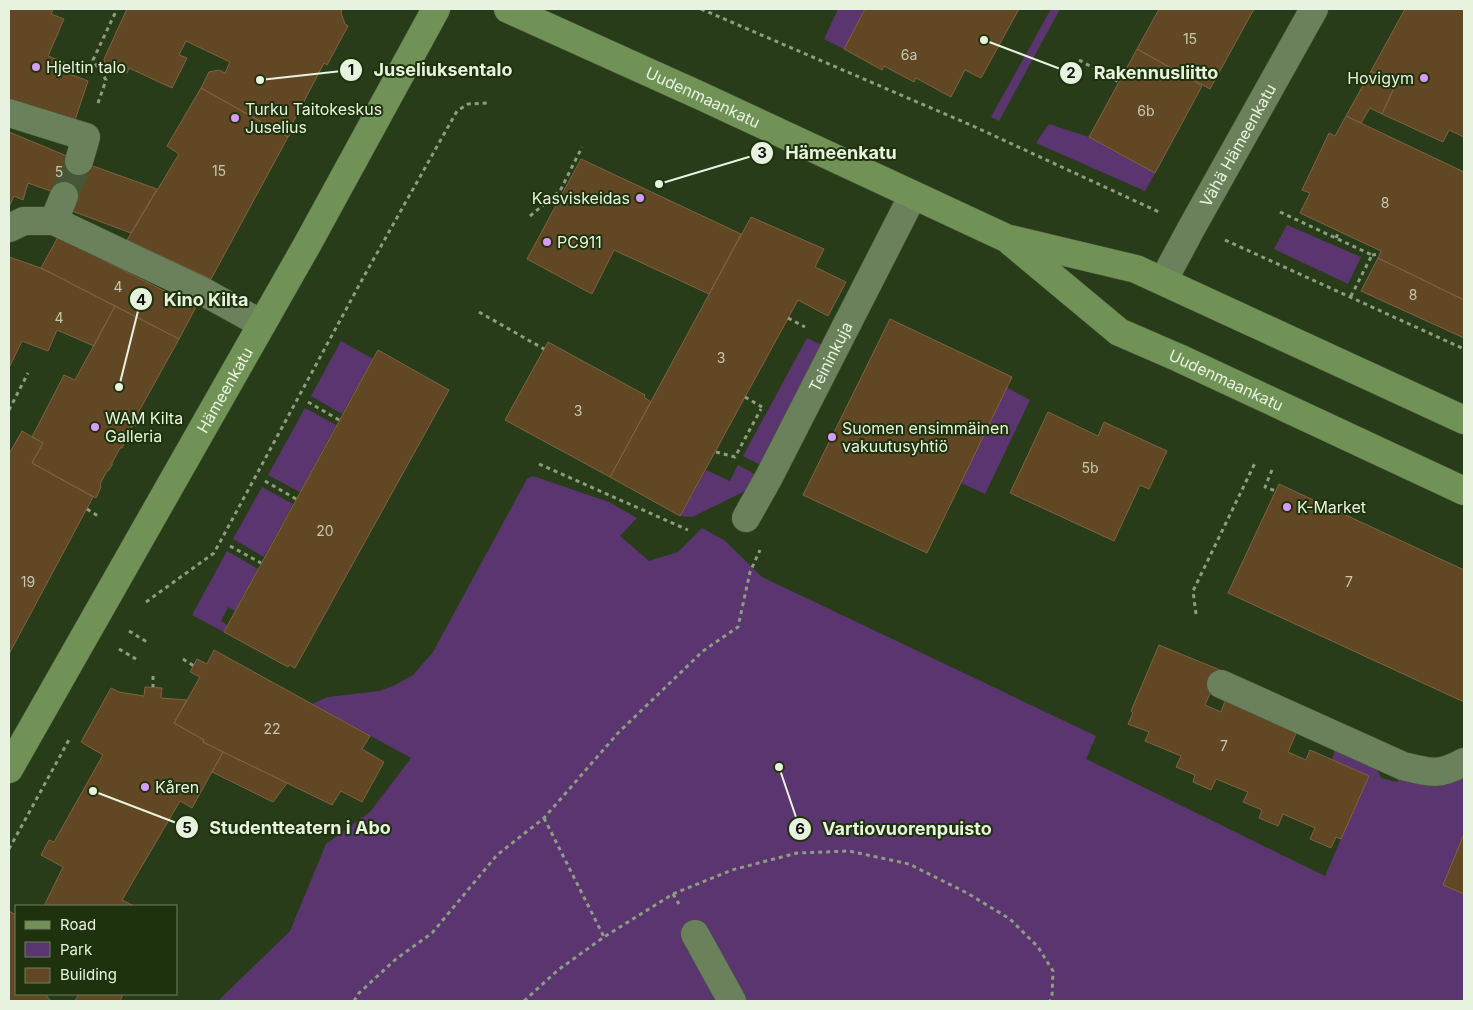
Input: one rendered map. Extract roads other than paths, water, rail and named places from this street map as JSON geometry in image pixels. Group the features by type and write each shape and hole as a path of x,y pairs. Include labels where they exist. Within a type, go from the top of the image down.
{"main road":[{"name":"Hämeenkatu","path":"9,769 262,324 436,9"},
{"name":"Uudenmaankatu","path":"508,9 701,96 1006,238 1136,268 1464,420"},
{"name":"Uudenmaankatu","path":"1006,238 1119,332 1179,358 1464,491"}],"street":[{"name":"Vähä Hämeenkatu","path":"1163,281 1314,9"},
{"path":"9,113 83,149"},
{"name":"Teininkuja","path":"746,518 769,477 913,195"},
{"path":"54,221 64,196"},
{"path":"9,228 24,221 54,221 204,292 262,324"},
{"path":"1221,684 1403,766 1429,773 1451,769 1464,762"},
{"path":"695,934 732,1001"}],"tunnel":[{"path":"64,196 79,161"}],"place":[{"name":"Rakennusliitto","path":"984,40"},
{"name":"Hjeltin talo","path":"36,67"},
{"name":"Hovigym","path":"1424,78"},
{"name":"Juseliuksentalo","path":"260,80"},
{"name":"Turku Taitokeskus Juselius","path":"235,118"},
{"name":"Hämeenkatu","path":"659,184"},
{"name":"Kasviskeidas","path":"640,198"},
{"name":"PC911","path":"547,242"},
{"name":"Kino Kilta","path":"119,387"},
{"name":"WAM Kilta Galleria","path":"95,427"},
{"name":"Suomen ensimmäinen vakuutusyhtiö","path":"832,437"},
{"name":"K-Market","path":"1287,507"},
{"name":"Vartiovuorenpuisto","path":"779,767"},
{"name":"Kåren","path":"145,787"},
{"name":"Studentteatern i Abo","path":"93,791"}]}
